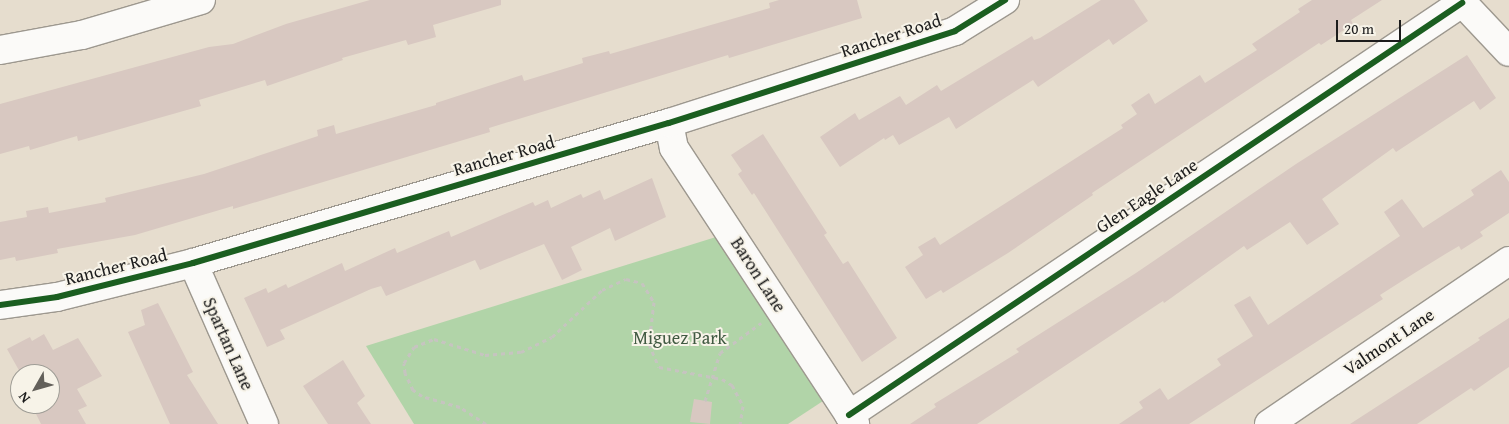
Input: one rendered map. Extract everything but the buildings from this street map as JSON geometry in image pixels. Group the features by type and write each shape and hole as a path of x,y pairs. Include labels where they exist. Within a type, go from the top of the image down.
{"street":[{"path":"0,50 82,35 200,0"},
{"name":"Rancher Road","path":"0,305 56,297 193,263 669,123 955,31 1005,0"},
{"path":"1461,1 1509,52"},
{"name":"Glen Eagle Lane","path":"852,420 1461,1"},
{"name":"Baron Lane","path":"669,123 674,148 852,420"},
{"name":"Valmont Lane","path":"1268,424 1509,261"},
{"name":"Spartan Lane","path":"193,263 264,424"}],"path":[{"path":"486,424 460,406 422,396 413,390 405,373 404,363 414,347 434,339 485,354 521,352 552,337 602,290 619,280 642,283 654,302 649,344 659,366 712,377 732,385 743,406 740,424"},
{"path":"705,401 717,360 726,347 781,310"}],"green space":[{"name":"Miguez Park","path":"716,237 823,401 788,424 414,424 366,346"}],"cycle path":[{"path":"0,305 57,297 193,263 669,123 955,31 1005,0"},
{"path":"849,415 1462,3"}]}
